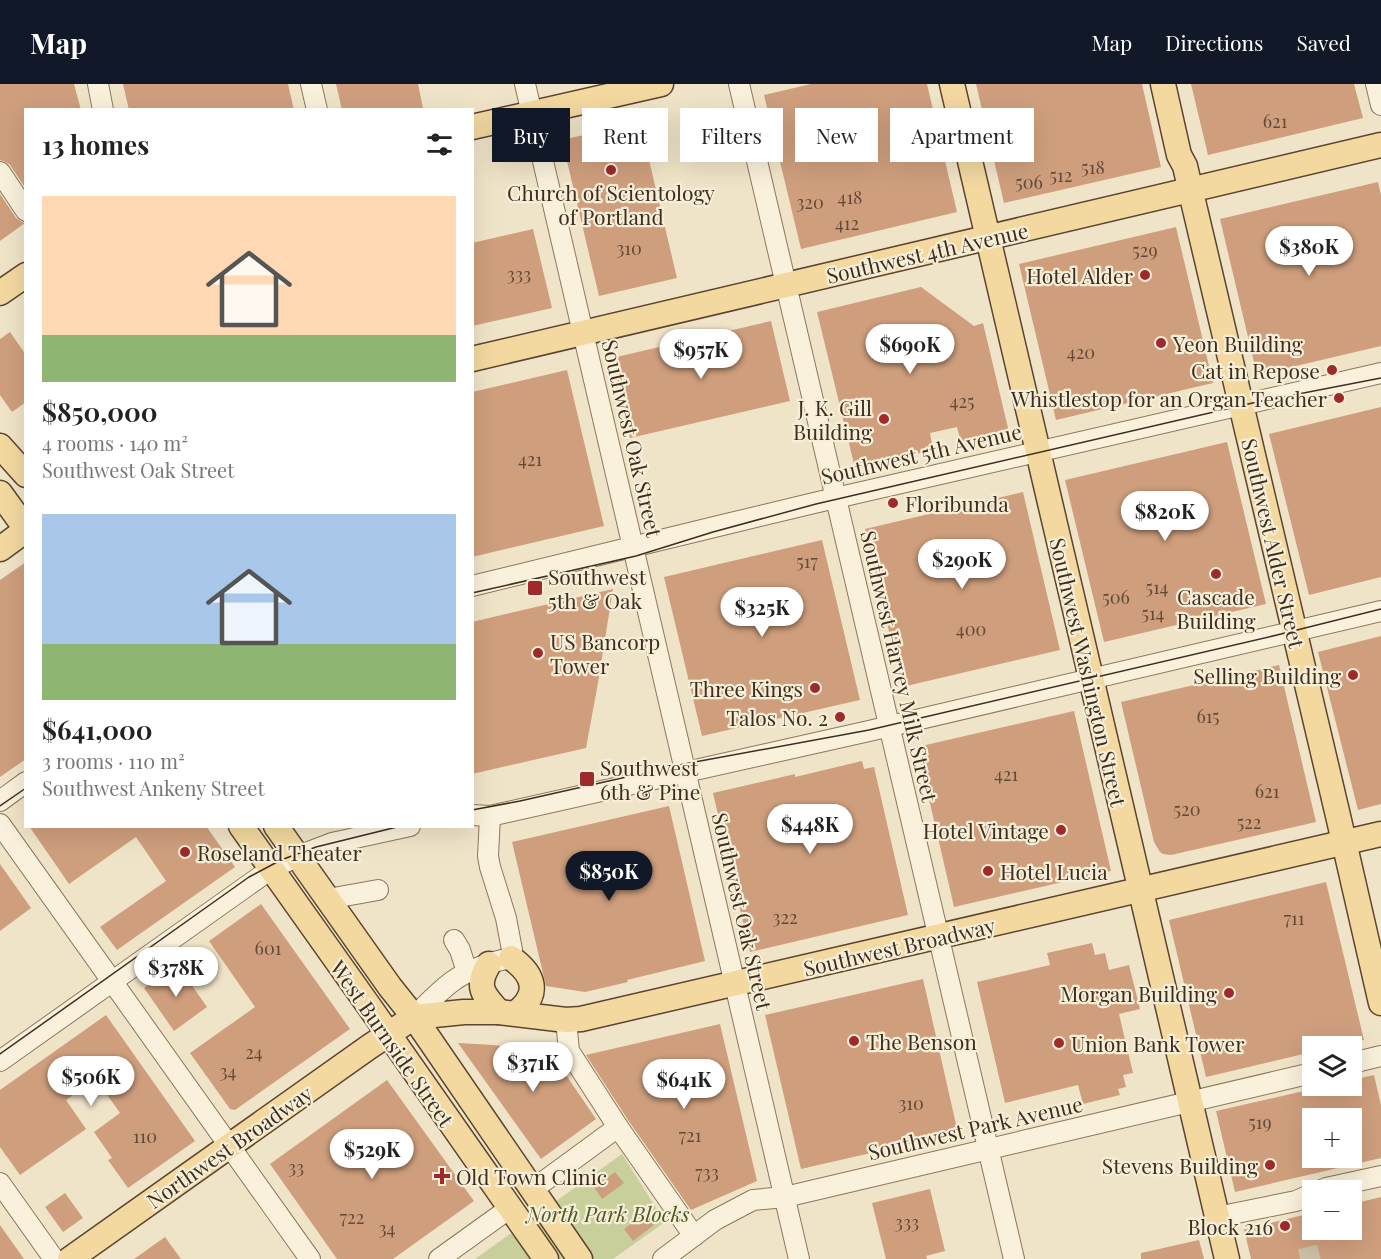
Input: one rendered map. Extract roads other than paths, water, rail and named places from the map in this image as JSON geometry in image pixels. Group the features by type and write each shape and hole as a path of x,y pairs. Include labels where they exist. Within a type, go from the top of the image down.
{"main road":[{"path":"554,108 661,84"},
{"name":"Southwest Washington Street","path":"952,84 1227,1259"},
{"name":"Southwest Alder Street","path":"1163,84 1179,155 1185,166 1191,190 1381,1003"},
{"path":"474,127 492,122"},
{"name":"Southwest 4th Avenue","path":"474,358 1381,145"},
{"path":"0,293 24,275"},
{"path":"0,446 24,473"},
{"path":"0,494 24,526"},
{"path":"0,549 24,531"},
{"name":"West Burnside Street","path":"242,828 546,1259"},
{"name":"West Burnside Street","path":"277,828 390,987 414,1017 580,1259"},
{"name":"Southwest Broadway","path":"388,1035 414,1017 464,1012 508,1013 566,1020 581,1019 1381,834"},
{"path":"489,965 521,965 528,975 532,992 525,1006 508,1013 487,999 481,982 489,965"},
{"name":"Northwest Broadway","path":"70,1259 388,1035"}],"street":[{"path":"98,84 104,108"},
{"path":"312,84 317,108"},
{"name":"Southwest Oak Street","path":"525,84 531,108"},
{"name":"Southwest Harvey Milk Street","path":"739,84 1014,1259"},
{"path":"1376,84 1381,105"},
{"name":"Southwest Oak Street","path":"543,162 800,1259"},
{"path":"0,172 24,208"},
{"name":"Southwest 5th Avenue","path":"474,586 836,498 1381,373"},
{"path":"454,940 460,950 489,965 511,943 501,900 490,867 481,815 889,726 1381,611"},
{"path":"0,801 24,783"},
{"path":"0,824 310,1259"},
{"path":"0,1061 271,869 332,843 401,828"},
{"path":"328,899 378,890"},
{"name":"Southwest Broadway","path":"414,1017 452,981 489,965"},
{"path":"566,1020 569,1051 618,1127 694,1236"},
{"path":"1362,1061 1381,1056"},
{"name":"Southwest Park Avenue","path":"663,1259 715,1221 753,1200 785,1197 1302,1074"},
{"path":"532,1190 618,1127"},
{"path":"1362,1180 1381,1176"},
{"path":"0,1183 54,1259"},
{"path":"1217,1217 1302,1198"},
{"path":"439,1259 510,1208"}],"tunnel":[{"path":"1300,1259 1326,1253"}],"tram line":[{"path":"474,593 636,556 816,504 1257,402 1381,378"},
{"path":"474,810 684,764 869,730 1381,609"},
{"path":"0,806 24,789"},
{"path":"0,1054 249,877 281,860 316,847 393,828"}],"place":[{"name":"Church of Scientology of Portland","path":"611,170"},
{"name":"Hotel Alder","path":"1145,275"},
{"name":"Yeon Building","path":"1161,343"},
{"name":"Cat in Repose","path":"1332,370"},
{"name":"Whistlestop for an Organ Teacher","path":"1339,398"},
{"name":"J. K. Gill Building","path":"884,419"},
{"name":"Floribunda","path":"893,503"},
{"name":"Cascade Building","path":"1216,574"},
{"name":"Southwest 5th & Oak","path":"535,588"},
{"name":"US Bancorp Tower","path":"538,653"},
{"name":"Selling Building","path":"1353,675"},
{"name":"Three Kings","path":"815,688"},
{"name":"Talos No. 2","path":"840,717"},
{"name":"Southwest 6th & Pine","path":"587,779"},
{"name":"Hotel Vintage","path":"1061,830"},
{"name":"Roseland Theater","path":"185,852"},
{"name":"Hotel Lucia","path":"988,871"},
{"name":"Morgan Building","path":"1229,993"},
{"name":"The Benson","path":"854,1041"},
{"name":"Union Bank Tower","path":"1059,1043"},
{"name":"Stevens Building","path":"1270,1165"},
{"name":"Old Town Clinic","path":"442,1176"},
{"name":"Block 216","path":"1285,1226"}],"park label":[{"name":"North Park Blocks","path":"608,1213"}]}
